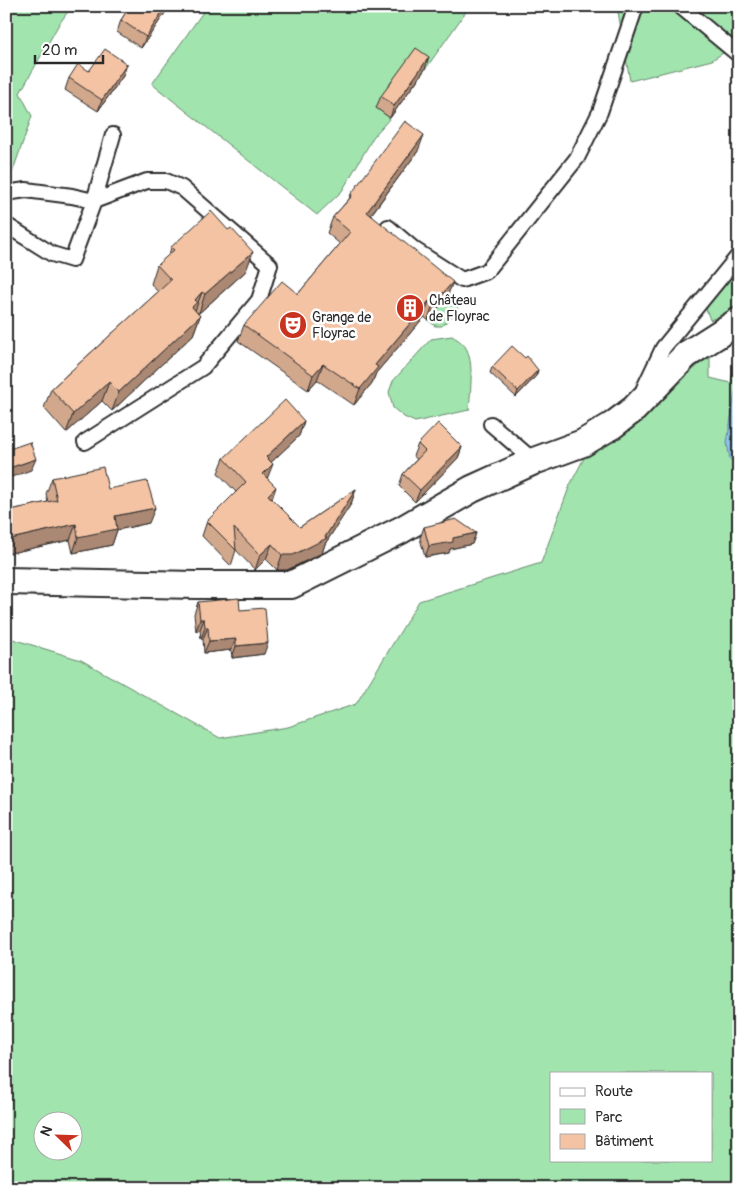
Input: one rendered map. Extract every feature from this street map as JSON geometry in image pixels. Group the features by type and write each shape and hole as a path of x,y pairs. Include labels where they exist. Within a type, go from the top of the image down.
{"street":[{"path":"6,581 291,585 401,530 472,490 534,461 583,443 613,425 634,409 686,355 739,321"}],"lane":[{"path":"388,227 415,250 462,280 487,271 578,158 600,112 636,6"},
{"path":"680,6 739,55"},
{"path":"6,225 52,254 72,260 94,201 114,135"},
{"path":"6,193 26,190 94,201 147,181 166,181 182,188 270,265 259,300 203,367 85,442"},
{"path":"634,409 662,348 739,255"},
{"path":"491,424 534,461"}],"green space":[{"path":"6,6 72,6 59,24 20,93 32,116 10,179 6,180"},
{"path":"197,6 470,6 412,88 398,79 377,108 390,118 374,136 342,191 317,215 152,84 203,12"},
{"path":"617,6 739,6 739,43 712,60 630,81"},
{"path":"739,268 739,309 710,320 705,306"},
{"path":"446,292 457,301 458,307 442,326 435,326 428,320 447,298"},
{"path":"452,336 462,343 469,356 471,384 469,410 415,422 404,417 393,408 389,392 393,381 431,339"},
{"path":"739,344 739,1188 6,1188 6,637 81,660 220,738 288,727 356,704 419,601 541,563 570,485 584,458 618,435 710,355 710,378 731,383 736,346"}],"water":[{"path":"739,385 739,468 730,459 727,443 735,392"}],"building":[{"path":"130,6 166,6 146,37 121,20"},
{"path":"416,48 429,57 394,106 381,96"},
{"path":"105,49 127,64 102,100 69,78 78,64 89,71"},
{"path":"405,121 424,135 367,212 453,282 433,304 429,301 375,365 378,367 360,389 323,364 313,375 244,325 282,281 298,294 350,232 333,217 352,196 351,194"},
{"path":"211,211 228,230 231,228 253,252 205,294 202,292 192,307 200,316 119,392 109,382 73,414 51,389 171,280 157,265 174,250 171,247"},
{"path":"512,346 525,358 527,356 538,370 518,391 492,367"},
{"path":"285,400 304,421 266,457 273,464 263,474 276,487 268,495 300,527 356,489 325,537 327,538 293,555 282,555 272,544 260,555 234,528 236,550 207,521 246,482 224,458"},
{"path":"438,423 462,447 420,490 403,474 425,451 418,444"},
{"path":"30,442 36,459 6,469 6,450"},
{"path":"103,467 108,489 147,481 155,508 115,516 117,529 78,537 76,524 6,540 6,511 57,500 52,478"},
{"path":"456,519 476,533 453,538 453,542 429,546 424,527"},
{"path":"239,598 240,610 265,608 268,643 236,646 236,639 209,641 208,627 205,627 204,619 200,619 198,602"}],"place":[{"name":"Château de Floyrac","path":"410,308"},
{"name":"Grange de Floyrac","path":"293,325"}]}
